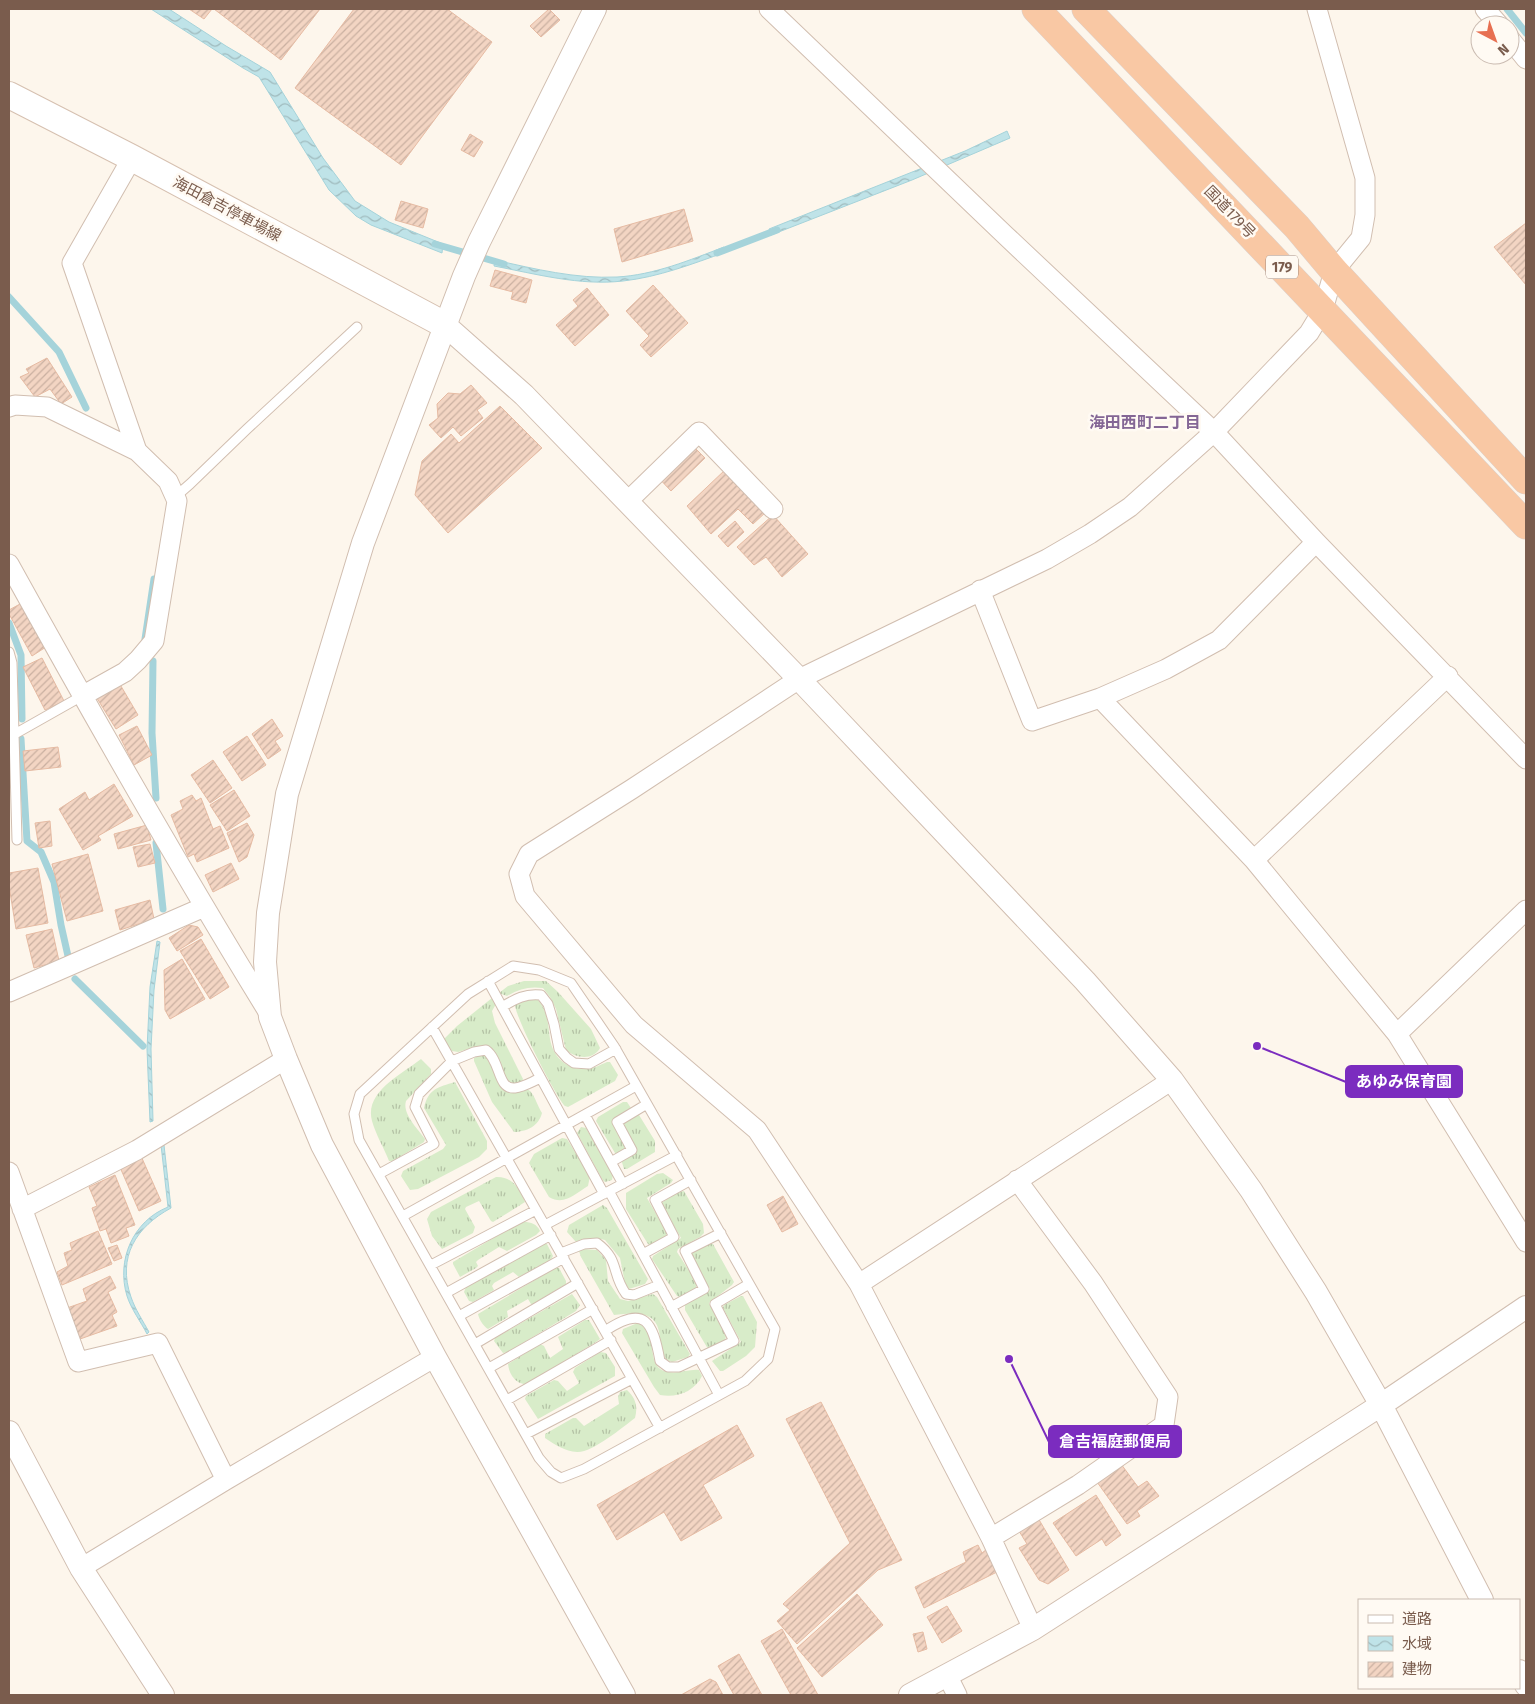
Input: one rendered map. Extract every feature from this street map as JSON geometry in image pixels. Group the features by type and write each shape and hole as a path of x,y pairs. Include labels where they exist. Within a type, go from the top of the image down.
{"highway":[{"name":"国道179号","path":"1036,9 1526,525"},
{"name":"179","path":"1086,9 1297,228 1334,271 1526,480"}],"main road":[{"name":"海田倉吉停車場線","path":"9,95 445,324"}],"street":[{"path":"270,1016 264,962 268,913 287,794 363,542 464,276 479,242 595,9"},
{"path":"769,9 1004,235 1214,432 1316,542 1448,676 1526,759"},
{"path":"1033,1629 992,1538 859,1284 758,1130 634,1025 525,896 519,874 529,854 799,679 1047,559 1090,534 1130,507 1214,432 1309,333 1323,310 1334,271 1361,238 1365,215 1365,178 1317,9"},
{"path":"132,158 72,263 137,451"},
{"path":"445,324 524,395 628,501 1085,981 1172,1080 1251,1190 1316,1292 1381,1405 1481,1599"},
{"path":"9,406 47,407 137,451 168,481 177,502 174,531 154,641 125,672 82,696"},
{"path":"628,501 699,432 773,510"},
{"path":"980,590 1032,721 1100,698 1166,669 1219,640 1316,542"},
{"path":"9,564 82,696 204,907 270,1016 322,1145 435,1357 624,1695"},
{"path":"1254,860 1448,676"},
{"path":"1100,698 1254,860 1397,1034 1526,1242"},
{"path":"9,992 204,907"},
{"path":"1397,1034 1526,910"},
{"path":"22,1209 137,1150 286,1059"},
{"path":"859,1284 1172,1080"},
{"path":"9,1172 78,1362 158,1343 226,1480"},
{"path":"992,1538 1078,1485 1164,1425 1168,1397 1093,1283 1017,1180"},
{"path":"910,1695 1033,1629 1381,1405 1526,1307"},
{"path":"81,1568 435,1357"},
{"path":"9,1432 81,1568 163,1695"},
{"path":"1520,1672 1526,1685"},
{"path":"947,1675 957,1695"}],"lane":[{"path":"175,497 357,327"},
{"path":"9,652 12,662 17,840"},
{"path":"13,735 82,696"},
{"path":"512,966 539,970 571,983 616,1050 775,1329 768,1359 745,1381 584,1470 561,1478 551,1472 539,1458 360,1140 354,1114 360,1094 468,994 488,981 512,966"},
{"path":"488,981 567,1125 642,1254 719,1396"},
{"path":"502,1007 515,998 531,994 541,995 548,1004 559,1049 574,1063 589,1064 616,1050"},
{"path":"432,1027 660,1428"},
{"path":"379,1174 434,1144 415,1107 419,1094 452,1061 474,1052 486,1050 492,1054 503,1084 509,1088 517,1088 541,1078"},
{"path":"403,1216 636,1086"},
{"path":"611,1162 632,1150 617,1122 647,1104"},
{"path":"585,1115 623,1184"},
{"path":"545,1225 677,1155"},
{"path":"642,1254 674,1237 654,1200 691,1180"},
{"path":"431,1265 536,1210"},
{"path":"671,1307 704,1289 685,1251 721,1233"},
{"path":"446,1292 551,1235"},
{"path":"459,1316 584,1244 597,1243 608,1251 614,1264 618,1283 626,1294 634,1295 659,1285"},
{"path":"475,1344 578,1282"},
{"path":"605,1331 618,1322 633,1317 644,1320 651,1327 660,1361 668,1367 679,1367 734,1341 715,1304 749,1284"},
{"path":"489,1368 593,1309"},
{"path":"507,1400 610,1340"},
{"path":"526,1434 632,1379"}],"green space":[{"path":"524,981 546,981 558,992 591,1029 600,1048 597,1052 584,1057 574,1055 566,1050 556,1009 543,988 533,987 524,989 507,996 499,993 508,986"},
{"path":"492,998 496,1004 492,1011 495,1023 523,1079 522,1082 511,1084 504,1079 498,1063 475,1047 458,1052 452,1051 443,1040 457,1026"},
{"path":"529,999 538,1000 544,1009 554,1051 562,1061 578,1069 594,1068 610,1062 618,1075 615,1081 568,1107 565,1106 536,1056 516,1011 515,1004"},
{"path":"488,1053 502,1089 527,1089 530,1091 542,1113 535,1125 523,1131 514,1132 492,1102 474,1061 474,1058"},
{"path":"421,1059 431,1069 431,1074 406,1101 405,1106 411,1121 425,1139 424,1142 393,1161 389,1161 372,1121 371,1111 374,1101 386,1085"},
{"path":"455,1082 487,1141 487,1149 479,1157 418,1189 410,1190 401,1176 403,1171 443,1149 446,1145 424,1108 428,1097 435,1090"},
{"path":"623,1102 627,1102 631,1108 614,1120 627,1147 627,1151 619,1157 596,1121 598,1117"},
{"path":"636,1113 655,1141 655,1152 624,1169 621,1159 634,1151 621,1121"},
{"path":"581,1127 586,1128 613,1175 612,1180 605,1182 602,1179 577,1133"},
{"path":"562,1138 567,1139 590,1176 588,1186 565,1200 549,1197 529,1163 534,1154"},
{"path":"663,1173 673,1180 647,1198 667,1233 666,1236 651,1246 626,1209 626,1193 657,1174"},
{"path":"496,1177 501,1177 514,1184 525,1202 493,1222 479,1201 466,1207 465,1209 475,1227 473,1233 442,1249 432,1236 427,1219 431,1212"},
{"path":"684,1191 703,1224 704,1233 678,1249 677,1252 697,1283 696,1288 680,1297 677,1296 652,1259 653,1256 681,1238 661,1203"},
{"path":"603,1205 607,1208 648,1279 645,1284 629,1289 625,1283 620,1258 605,1240 596,1238 576,1242 567,1232 569,1225"},
{"path":"524,1222 534,1224 540,1231 507,1251 499,1247 478,1260 476,1268 460,1277 453,1262"},
{"path":"547,1244 553,1256 551,1260 519,1277 513,1272 494,1283 492,1286 494,1290 473,1302 469,1301 464,1292 466,1287"},
{"path":"708,1244 713,1244 734,1282 709,1303 726,1336 725,1340 708,1349 685,1310 685,1305 710,1289 692,1257 692,1253"},
{"path":"582,1249 597,1250 606,1260 608,1281 620,1299 628,1301 653,1294 657,1297 690,1354 688,1357 672,1362 667,1360 662,1349 658,1329 650,1317 637,1314 614,1315 581,1257 579,1251"},
{"path":"555,1268 559,1268 566,1284 533,1304 528,1299 507,1311 508,1317 488,1329 480,1320 478,1314"},
{"path":"572,1294 580,1305 576,1311 508,1352 503,1353 494,1341 495,1338"},
{"path":"743,1296 757,1322 755,1347 746,1356 720,1371 712,1361 741,1342 723,1308 724,1305"},
{"path":"585,1320 589,1320 600,1339 527,1384 516,1381 508,1364 540,1344 544,1346 550,1358 563,1349 558,1337"},
{"path":"640,1322 646,1328 649,1336 656,1365 668,1372 699,1370 702,1376 699,1382 690,1390 679,1395 666,1396 660,1395 654,1387 622,1333 623,1329"},
{"path":"600,1352 606,1353 615,1367 615,1376 538,1419 525,1399 526,1396 554,1380 558,1381 567,1391 579,1383 573,1372 575,1368"},
{"path":"627,1390 636,1403 635,1418 599,1444 577,1452 560,1447 545,1438 545,1434 573,1418 576,1418 584,1426 619,1404 618,1397 620,1392"}],"water":[{"path":"151,9 169,9 270,72 323,158 355,201 389,222 443,244 442,253 371,225 356,216 329,190 259,77"},
{"path":"1007,131 1010,138 912,180 771,235 769,229 965,151"},
{"path":"724,247 726,252 688,265 650,276 623,281 574,281 494,266 495,260 571,275 631,276 685,262"},
{"path":"157,941 160,942 154,990 151,1049 153,1121 150,1122 147,1049 150,987"},
{"path":"161,1145 164,1145 171,1208 148,1224 139,1234 128,1256 126,1269 131,1297 149,1332 147,1334 127,1296 124,1269 130,1243 137,1232 156,1213 168,1207"}],"building":[{"path":"189,9 212,9 204,19"},
{"path":"214,9 320,9 281,60"},
{"path":"354,9 447,9 492,42 401,165 295,88"},
{"path":"549,9 560,20 541,37 530,26"},
{"path":"470,134 483,142 474,157 461,150"},
{"path":"401,201 428,209 423,228 395,220"},
{"path":"684,209 693,241 622,262 614,229"},
{"path":"1526,223 1526,285 1494,247"},
{"path":"495,270 532,280 526,303 511,299 513,292 490,286"},
{"path":"653,285 688,323 651,357 640,345 649,336 626,311"},
{"path":"587,288 609,315 575,346 556,325 578,306 573,300"},
{"path":"47,358 72,397 61,404 50,389 35,397 20,377 29,373 26,369"},
{"path":"471,385 487,403 477,410 483,418 461,436 453,427 441,438 429,425 438,418 437,404 448,393 460,394"},
{"path":"500,406 542,448 448,533 415,495 422,461 451,434 459,443"},
{"path":"689,442 705,458 671,491 654,473"},
{"path":"726,469 766,512 753,524 738,509 711,534 687,506"},
{"path":"773,515 808,554 782,577 766,557 754,565 737,547"},
{"path":"735,521 744,532 728,547 718,536"},
{"path":"20,604 46,647 32,656 9,614 9,610"},
{"path":"42,658 64,701 45,710 23,667"},
{"path":"118,681 138,715 116,729 95,695"},
{"path":"272,719 283,736 275,741 281,750 268,759 252,734"},
{"path":"137,726 152,755 134,765 119,735"},
{"path":"247,736 266,765 242,781 223,752"},
{"path":"58,747 61,767 25,771 23,751"},
{"path":"213,760 232,788 210,803 191,775"},
{"path":"114,784 133,816 98,836 101,840 83,850 59,809 85,792 89,800"},
{"path":"234,790 250,816 227,831 210,805"},
{"path":"192,795 196,801 201,798 213,829 220,826 229,848 197,862 194,854 188,857 171,815 183,809 180,801"},
{"path":"50,821 52,846 39,848 35,823"},
{"path":"247,823 254,835 247,857 239,862 227,833"},
{"path":"147,825 151,840 118,849 114,834"},
{"path":"150,844 155,863 138,867 133,847"},
{"path":"88,854 103,911 67,921 52,864"},
{"path":"231,863 239,879 213,892 205,875"},
{"path":"38,868 48,923 16,929 9,886 9,873"},
{"path":"150,900 154,919 120,930 115,910"},
{"path":"189,925 198,927 203,935 177,951 169,938"},
{"path":"52,929 59,961 34,968 26,935"},
{"path":"201,939 229,987 210,999 180,951"},
{"path":"182,959 205,999 170,1019 165,1010 164,970"},
{"path":"141,1156 161,1201 139,1211 119,1165"},
{"path":"115,1175 135,1225 126,1228 129,1236 111,1243 106,1229 100,1231 92,1208 97,1206 89,1187"},
{"path":"783,1196 798,1224 782,1232 767,1205"},
{"path":"98,1231 112,1264 62,1285 57,1272 68,1266 64,1253 72,1250 70,1243"},
{"path":"117,1245 122,1258 114,1261 108,1248"},
{"path":"110,1276 116,1288 108,1292 117,1312 112,1315 117,1326 80,1339 67,1308 87,1301 83,1289"},
{"path":"821,1402 902,1560 878,1570 797,1644 777,1621 790,1610 783,1604 850,1543 786,1419"},
{"path":"737,1425 754,1456 703,1485 722,1518 681,1541 664,1512 617,1540 597,1505"},
{"path":"1121,1464 1138,1487 1147,1481 1159,1496 1137,1511 1140,1516 1127,1524 1097,1482"},
{"path":"1096,1495 1121,1535 1106,1546 1102,1539 1076,1556 1053,1523"},
{"path":"1038,1518 1069,1570 1048,1584 1039,1580 1019,1548 1027,1544 1019,1531"},
{"path":"978,1545 982,1553 987,1549 997,1572 924,1608 915,1587 966,1562 963,1552"},
{"path":"857,1594 883,1625 822,1677 797,1648"},
{"path":"947,1606 962,1631 942,1643 927,1617"},
{"path":"782,1629 818,1695 791,1695 761,1641"},
{"path":"923,1632 927,1649 918,1652 913,1634"},
{"path":"739,1654 762,1695 734,1695 718,1666"},
{"path":"710,1679 716,1682 723,1695 681,1695"}],"waterway":[{"path":"1507,9 1526,33"},
{"path":"717,253 777,230"},
{"path":"435,244 504,264"},
{"path":"9,297 59,352 86,408"},
{"path":"145,639 154,579"},
{"path":"9,623 21,655 22,719"},
{"path":"153,661 152,733 156,798"},
{"path":"21,739 27,841 41,852 54,882 68,956"},
{"path":"156,843 163,909"},
{"path":"75,979 143,1046"}],"place":[{"name":"あゆみ保育園","path":"1257,1046"},
{"name":"倉吉福庭郵便局","path":"1009,1359"}],"district":[{"name":"海田西町二丁目","path":"1145,422"}]}
